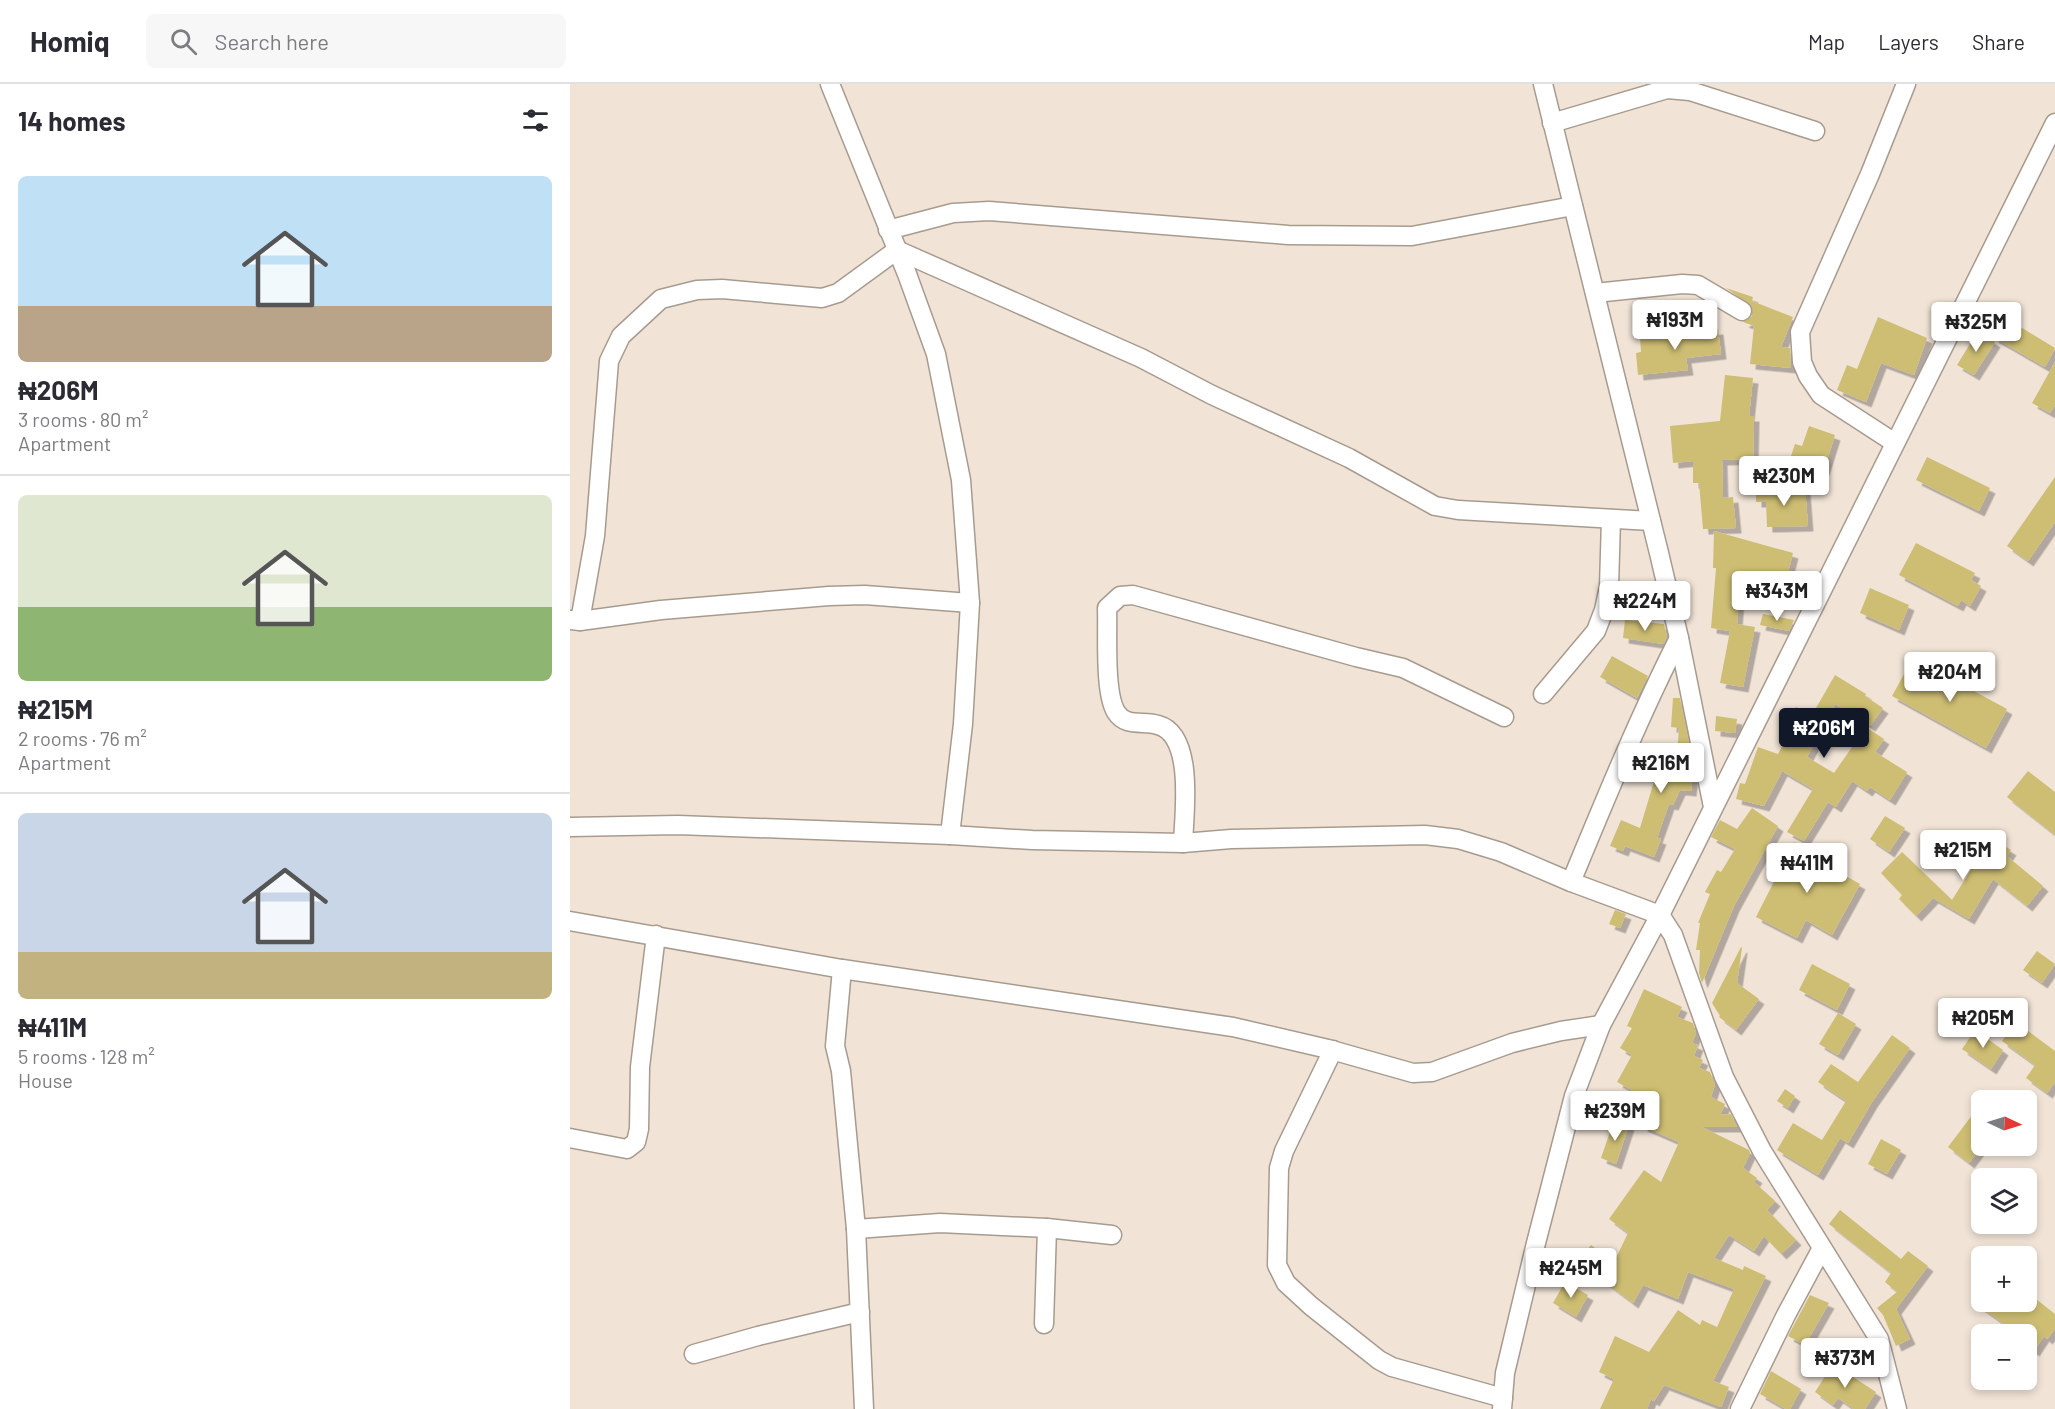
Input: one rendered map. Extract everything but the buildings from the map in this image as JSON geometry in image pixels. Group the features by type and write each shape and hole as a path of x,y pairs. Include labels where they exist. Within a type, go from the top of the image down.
{"street":[{"path":"830,84 936,354 961,480 970,603 963,723 950,835"},
{"path":"1543,84 1679,639 1713,807"},
{"path":"1895,443 1821,395 1802,362 1800,332 1870,174 1906,84"},
{"path":"1552,123 1667,89 1690,91 1815,131"},
{"path":"1333,1050 1284,1151 1279,1168 1277,1265 1281,1275 1286,1283 1311,1306 1386,1364 1503,1403 1505,1372 1530,1264 1574,1096 1601,1025 1660,915 2053,132"},
{"path":"888,230 953,213 989,211 1288,236 1412,236 1573,206"},
{"path":"897,250 1141,358 1212,395 1349,458 1435,506 1458,510 1651,521"},
{"path":"897,250 838,293 822,298 722,289 697,290 661,299 621,336 609,361 595,536 575,620 661,610 838,596 865,595 970,603"},
{"path":"1595,293 1682,284 1698,285 1742,311"},
{"path":"1543,694 1596,631 1604,610 1609,586 1611,519"},
{"path":"1183,843 1186,780 1178,741 1159,725 1130,723 1118,715 1110,698 1107,608 1120,596 1133,595 1403,668 1504,717"},
{"path":"1571,882 1644,711 1679,639"},
{"path":"570,827 678,825 1032,840 1183,843 1231,839 1425,835 1458,839 1501,852 1571,882 1660,915 1673,935 1724,1077 1762,1151 1879,1339 1897,1409"},
{"path":"570,921 842,969 1233,1027 1333,1050 1413,1073 1432,1072 1512,1043 1561,1031 1601,1025"},
{"path":"570,1138 627,1149 636,1142 639,1129 640,1067 656,935"},
{"path":"842,969 836,1046 841,1071 856,1229 864,1409"},
{"path":"856,1229 940,1222 1047,1228 1112,1235"},
{"path":"1044,1324 1047,1228"},
{"path":"1740,1409 1822,1248"},
{"path":"694,1354 860,1312"}]}
